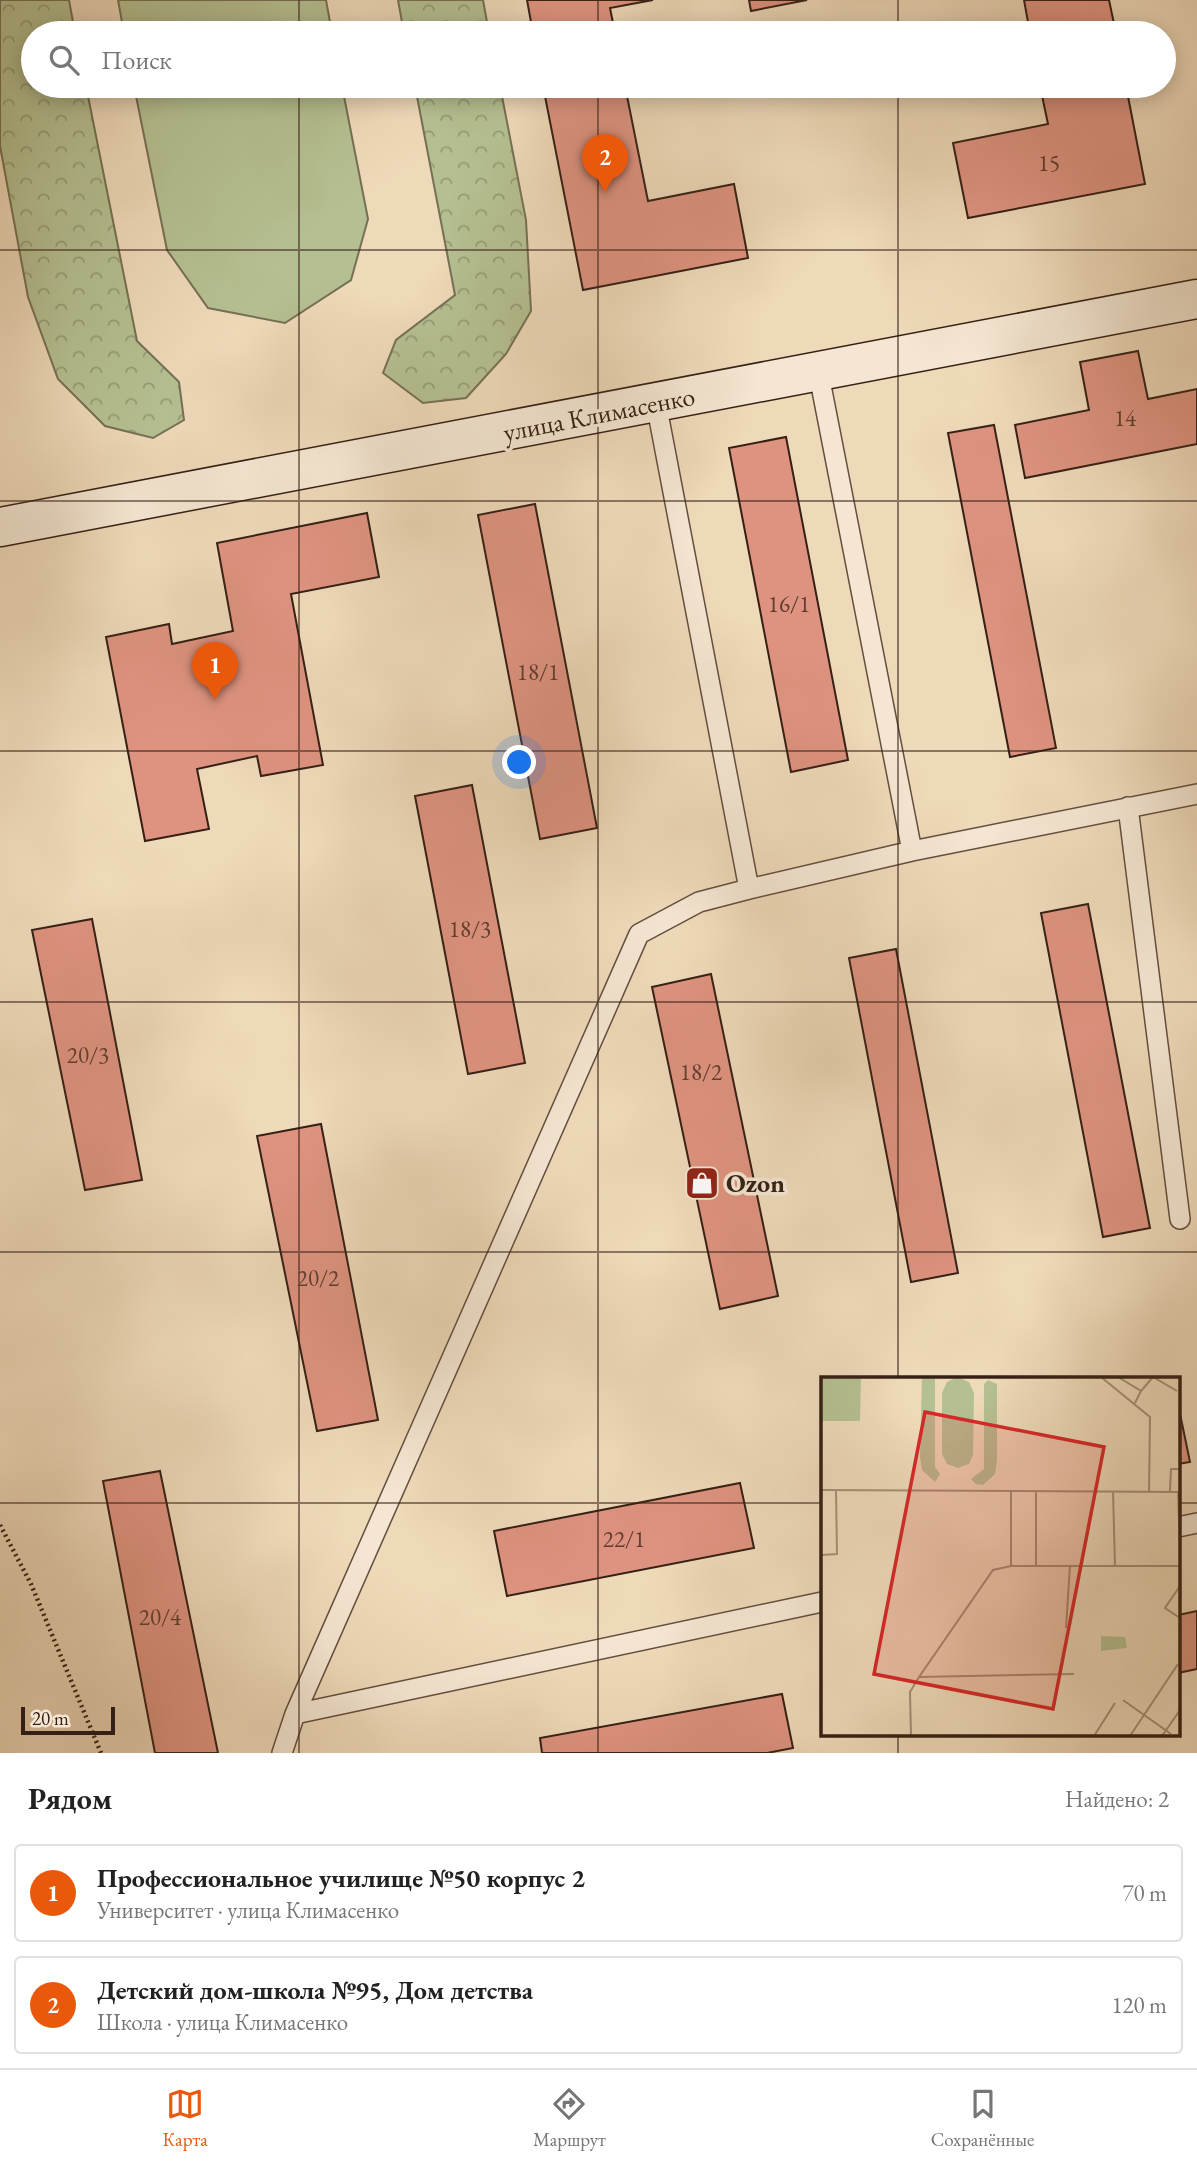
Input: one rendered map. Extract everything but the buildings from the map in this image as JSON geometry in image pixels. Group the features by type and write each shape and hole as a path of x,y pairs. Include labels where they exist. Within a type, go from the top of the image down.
{"street":[{"name":"улица Климасенко","path":"0,527 1197,299"}],"lane":[{"path":"818,370 912,851"},
{"path":"656,403 749,889"},
{"path":"282,1753 295,1714 639,934 699,902 749,889 912,851 1197,794"},
{"path":"1128,807 1180,1219"},
{"path":"295,1714 821,1602"}],"path":[{"path":"0,1525 31,1584 101,1753"}],"green space":[{"path":"0,0 69,0 73,21 21,21 21,98 88,98 137,341 179,382 184,420 153,438 105,426 58,379 28,297 0,146"},
{"path":"118,0 326,0 330,21 122,21"},
{"path":"398,0 483,0 487,21 402,21"},
{"path":"136,98 344,98 368,219 351,280 285,323 208,308 167,250"},
{"path":"417,98 502,98 526,220 531,311 506,354 466,398 423,403 383,373 396,340 455,295"}],"place":[{"name":"Детский дом-школа №95, Дом детства","path":"605,192"},
{"name":"Профессиональное училище №50 корпус 2","path":"215,700"},
{"name":"Ozon","path":"702,1183"}]}
